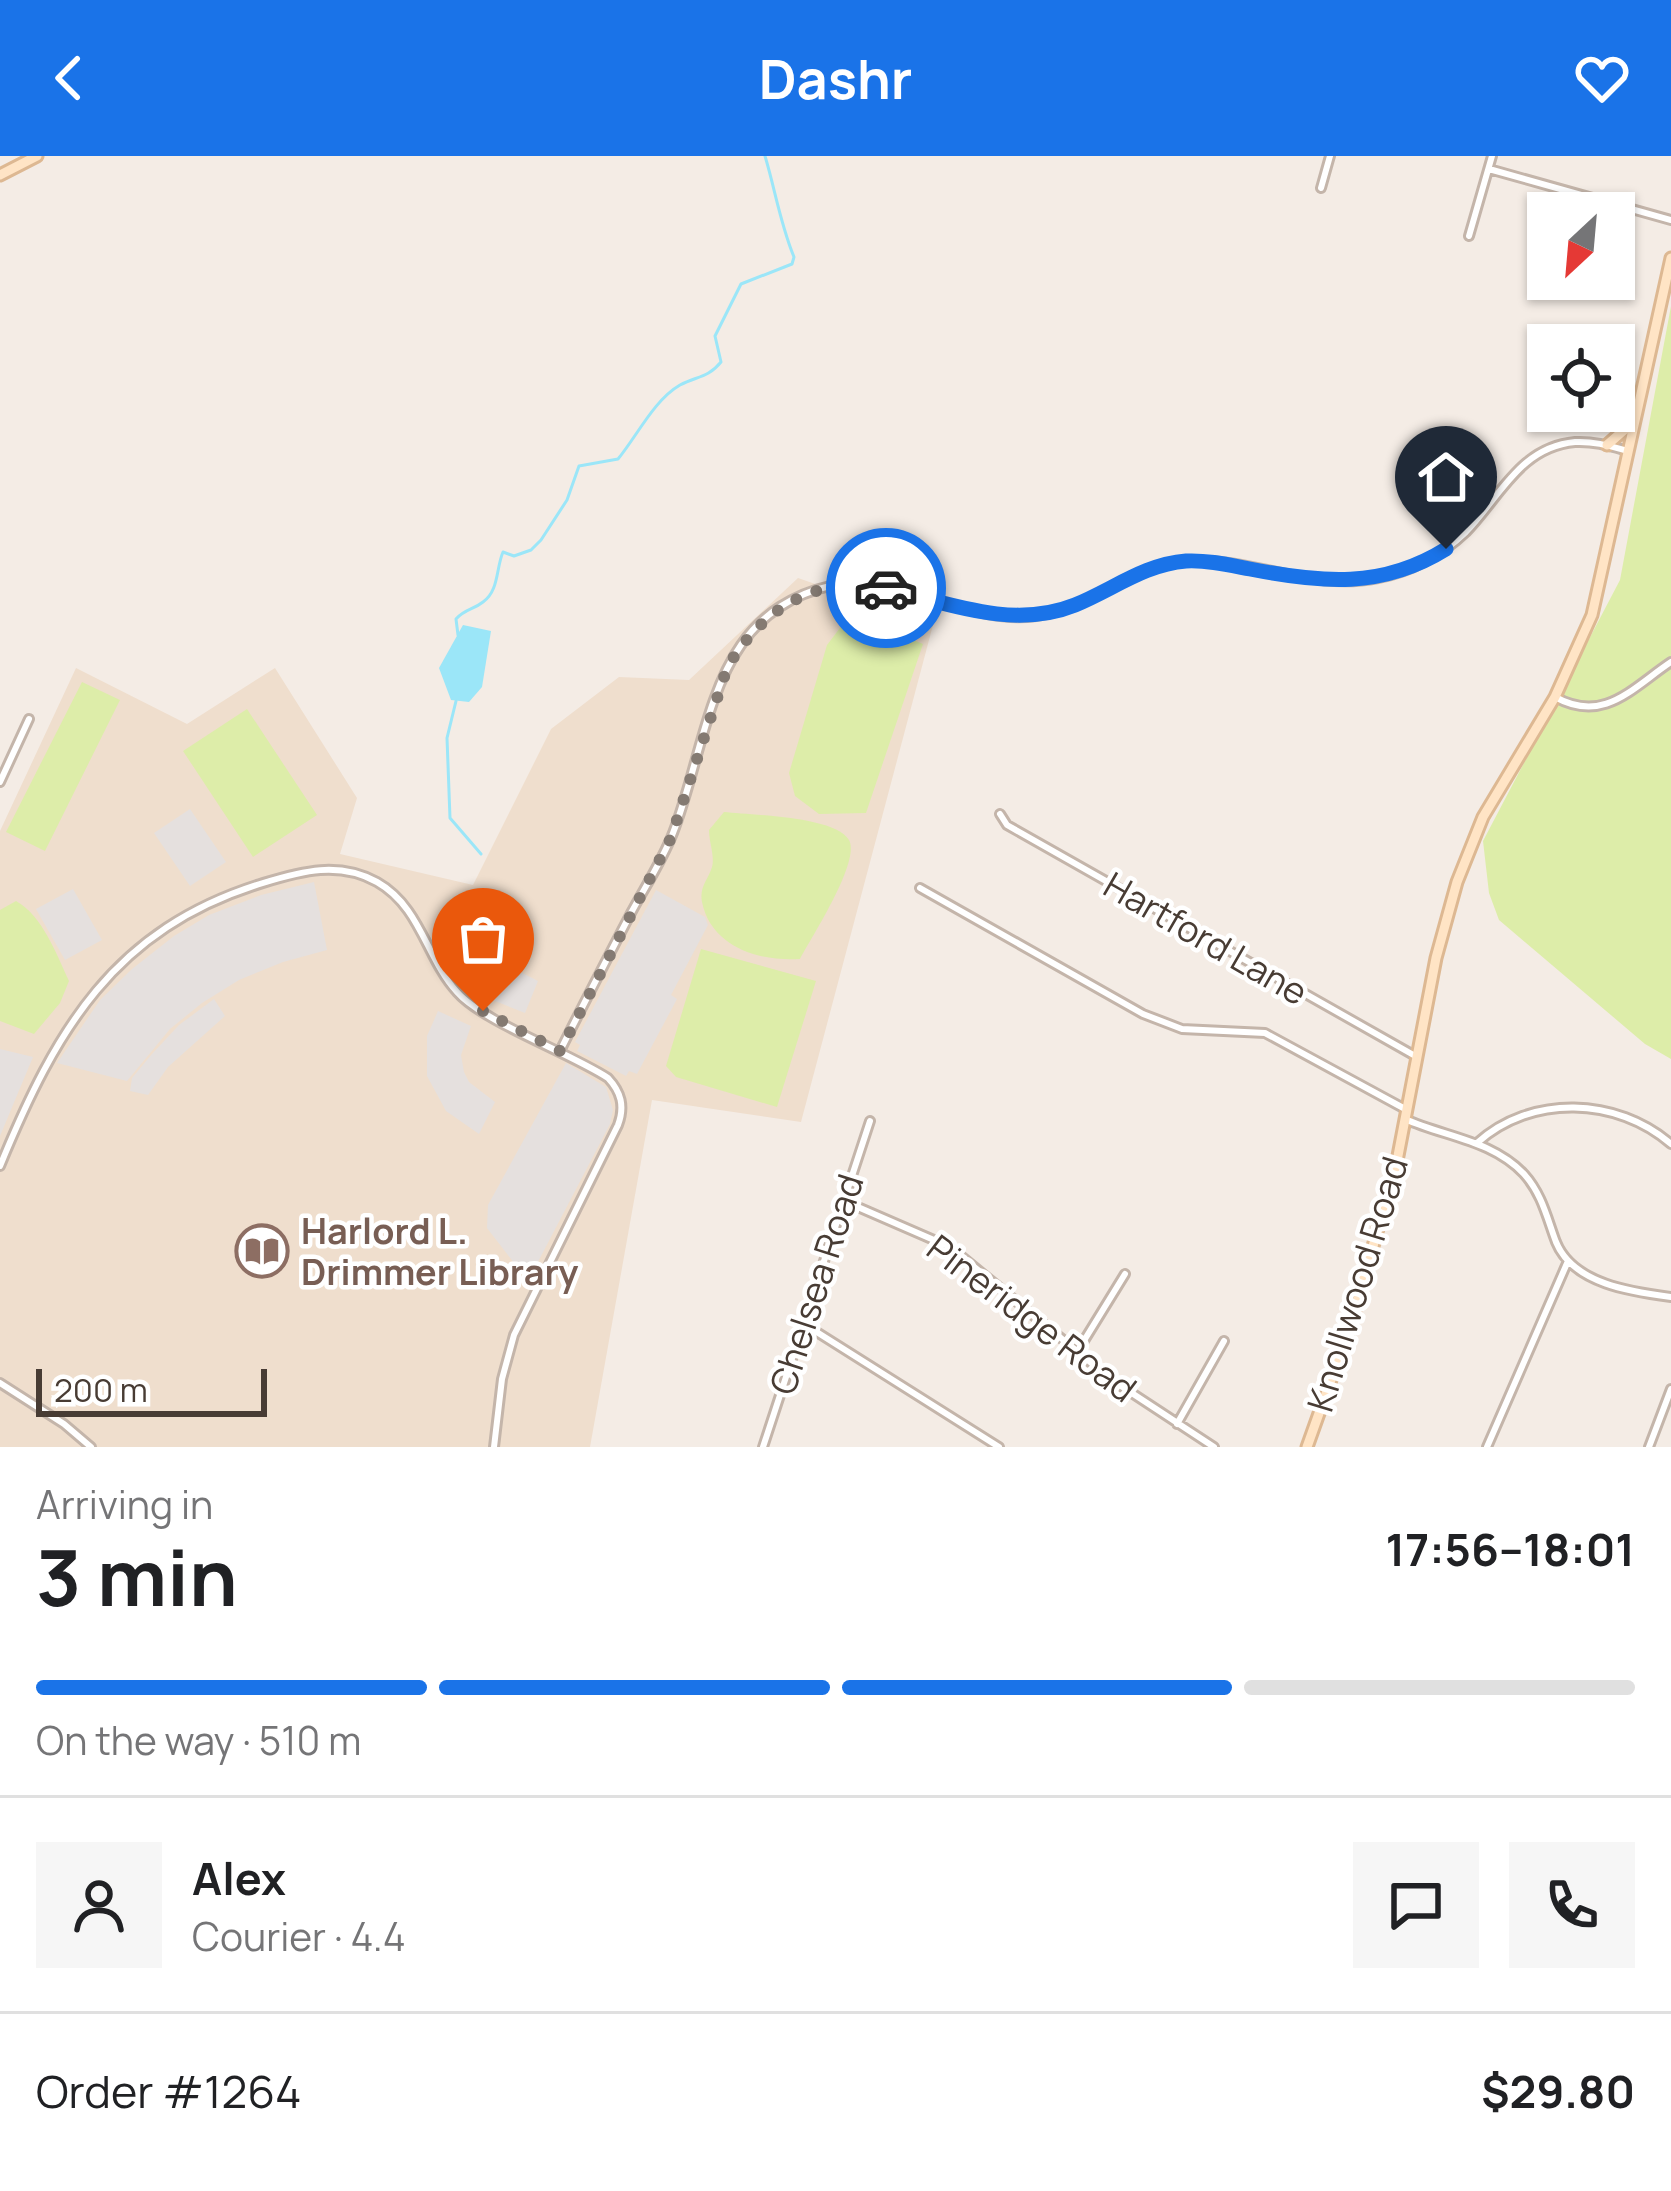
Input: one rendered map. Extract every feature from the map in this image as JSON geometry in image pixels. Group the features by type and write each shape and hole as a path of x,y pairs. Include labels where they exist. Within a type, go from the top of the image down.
{"main road":[{"path":"1,173 37,156"},
{"name":"Knollwood Road","path":"1635,420 1671,258"},
{"path":"1607,445 1622,432"},
{"name":"Knollwood Road","path":"1306,1447 1364,1284 1406,1115 1446,916 1470,845 1556,697 1592,615 1632,432"}],"street":[{"path":"1321,188 1330,156"},
{"path":"1469,236 1492,156"},
{"path":"1489,169 1671,220"},
{"path":"560,1051 671,838 727,668 754,627 786,603 833,586 854,584 993,614 1034,616 1076,604 1153,568 1187,561 1325,583 1384,577 1446,549 1533,456 1570,442 1628,451"},
{"path":"1556,697 1586,709 1605,704 1671,662"},
{"path":"0,782 29,718"},
{"name":"Hartford Lane","path":"1000,814 1007,825 1417,1057"},
{"path":"0,1166 57,1041 90,995 161,931 239,890 313,869 362,875 392,892 419,926 458,993 478,1009 616,1085 622,1116 514,1335 502,1378 494,1447"},
{"path":"920,888 1143,1014 1182,1029 1265,1033 1406,1115"},
{"path":"1477,1143 1521,1115 1574,1106 1635,1120 1671,1144"},
{"name":"Knollwood Road","path":"1406,1115 1477,1143 1525,1175 1568,1261"},
{"name":"Chelsea Road","path":"763,1447 870,1121"},
{"name":"Pineridge Road","path":"844,1201 950,1246 1077,1352 1214,1447"},
{"path":"1487,1447 1568,1261 1595,1279 1671,1297"},
{"path":"1077,1352 1125,1274"},
{"path":"804,1324 999,1447"},
{"path":"1177,1424 1224,1341"},
{"path":"0,1383 91,1447"},
{"path":"1648,1447 1671,1389"}],"shaded area":[{"path":"798,578 933,625 801,1122 652,1100 590,1447 0,1447 0,831 76,668 187,724 275,668 357,798 340,854 473,885 551,729 619,677 689,680"},
{"path":"190,809 226,862 190,886 154,833"},
{"path":"314,882 327,950 239,980 202,1003 170,1029 127,1081 57,1063 100,1000 174,936 209,915"},
{"path":"73,889 102,940 65,960 36,909"},
{"path":"656,890 705,917 708,925 671,995 677,999 637,1074 629,1071 626,1076 577,1051 580,1045 575,1042"},
{"path":"489,956 538,981 525,1013 473,992"},
{"path":"214,999 225,1016 168,1067 148,1095 130,1091 132,1078 152,1054 179,1025"},
{"path":"438,1011 471,1026 461,1055 464,1072 469,1082 495,1102 479,1134 446,1111 427,1076 427,1036"},
{"path":"0,1049 33,1057 0,1136"},
{"path":"566,1063 606,1087 613,1110 528,1281 487,1228 488,1205"}],"green space":[{"path":"1671,306 1671,1059 1645,1044 1499,920 1489,893 1483,841 1620,580"},
{"path":"870,615 896,622 911,639 923,644 866,813 819,814 795,796 789,773 827,645 846,620"},
{"path":"82,682 120,700 45,851 6,832"},
{"path":"247,709 317,815 253,857 183,751"},
{"path":"724,812 810,821 841,832 849,840 851,850 842,881 800,959 769,958 739,948 726,941 707,917 701,897 713,863 709,830"},
{"path":"16,901 41,926 69,981 60,1003 34,1034 0,1021 0,910"},
{"path":"701,949 816,981 777,1107 676,1077 666,1066"}],"water":[{"path":"463,625 491,631 482,687 469,702 451,700 439,668"}],"waterway":[{"path":"458,635 456,619 488,597 503,552 514,556 541,540 567,500 579,466 618,459 662,400 721,362 715,336 741,284 792,264 794,257 765,156"},
{"path":"456,701 447,738 450,818 481,854"}],"way so far":[{"path":"483,1011 560,1051 671,838 727,668 740,646 768,615 806,594 854,584 886,588"}],"place":[{"name":"Harlord L. Drimmer Library","path":"262,1251"}],"route":[{"path":"886,588 975,610 1034,616 1055,612 1177,562 1203,561 1325,583 1354,582 1408,569 1446,549"}]}
